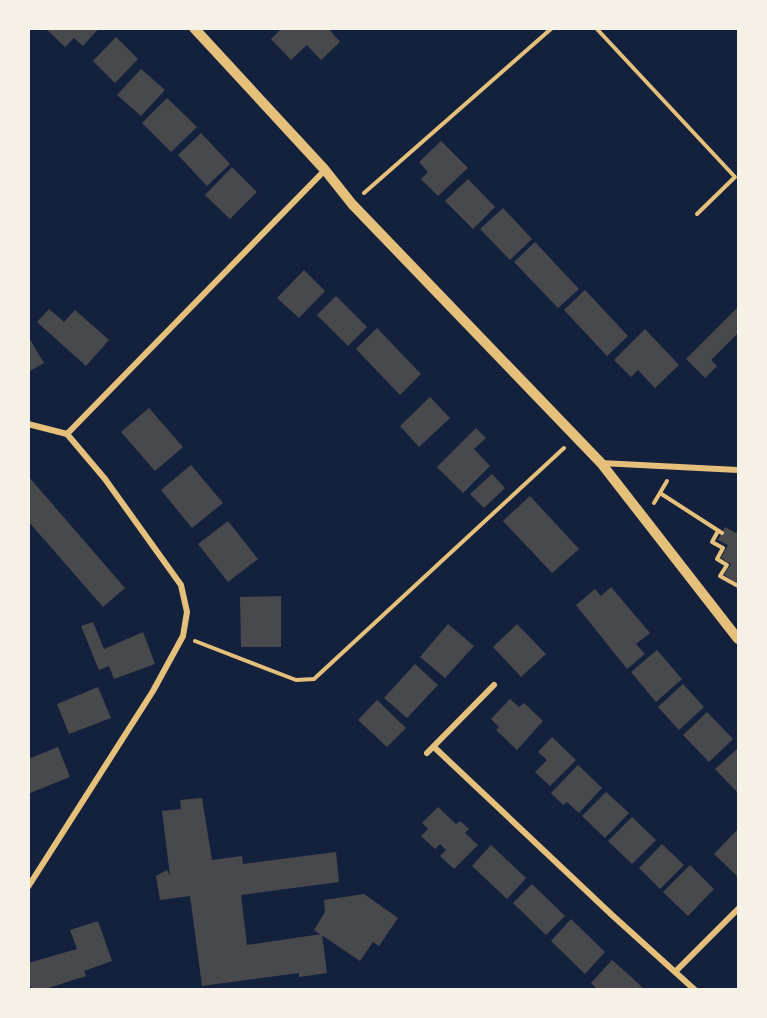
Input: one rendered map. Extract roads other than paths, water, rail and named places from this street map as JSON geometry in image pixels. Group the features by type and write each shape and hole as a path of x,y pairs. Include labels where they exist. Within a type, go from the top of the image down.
{"street":[{"path":"194,28 325,170 352,204 601,463 738,639"},
{"path":"67,434 325,170"},
{"path":"28,424 67,434 105,479 181,585 187,612 183,636 153,691 28,887"},
{"path":"601,463 676,465 738,470"},
{"path":"428,753 494,685"},
{"path":"434,747 695,990"},
{"path":"676,971 738,909"}]}
